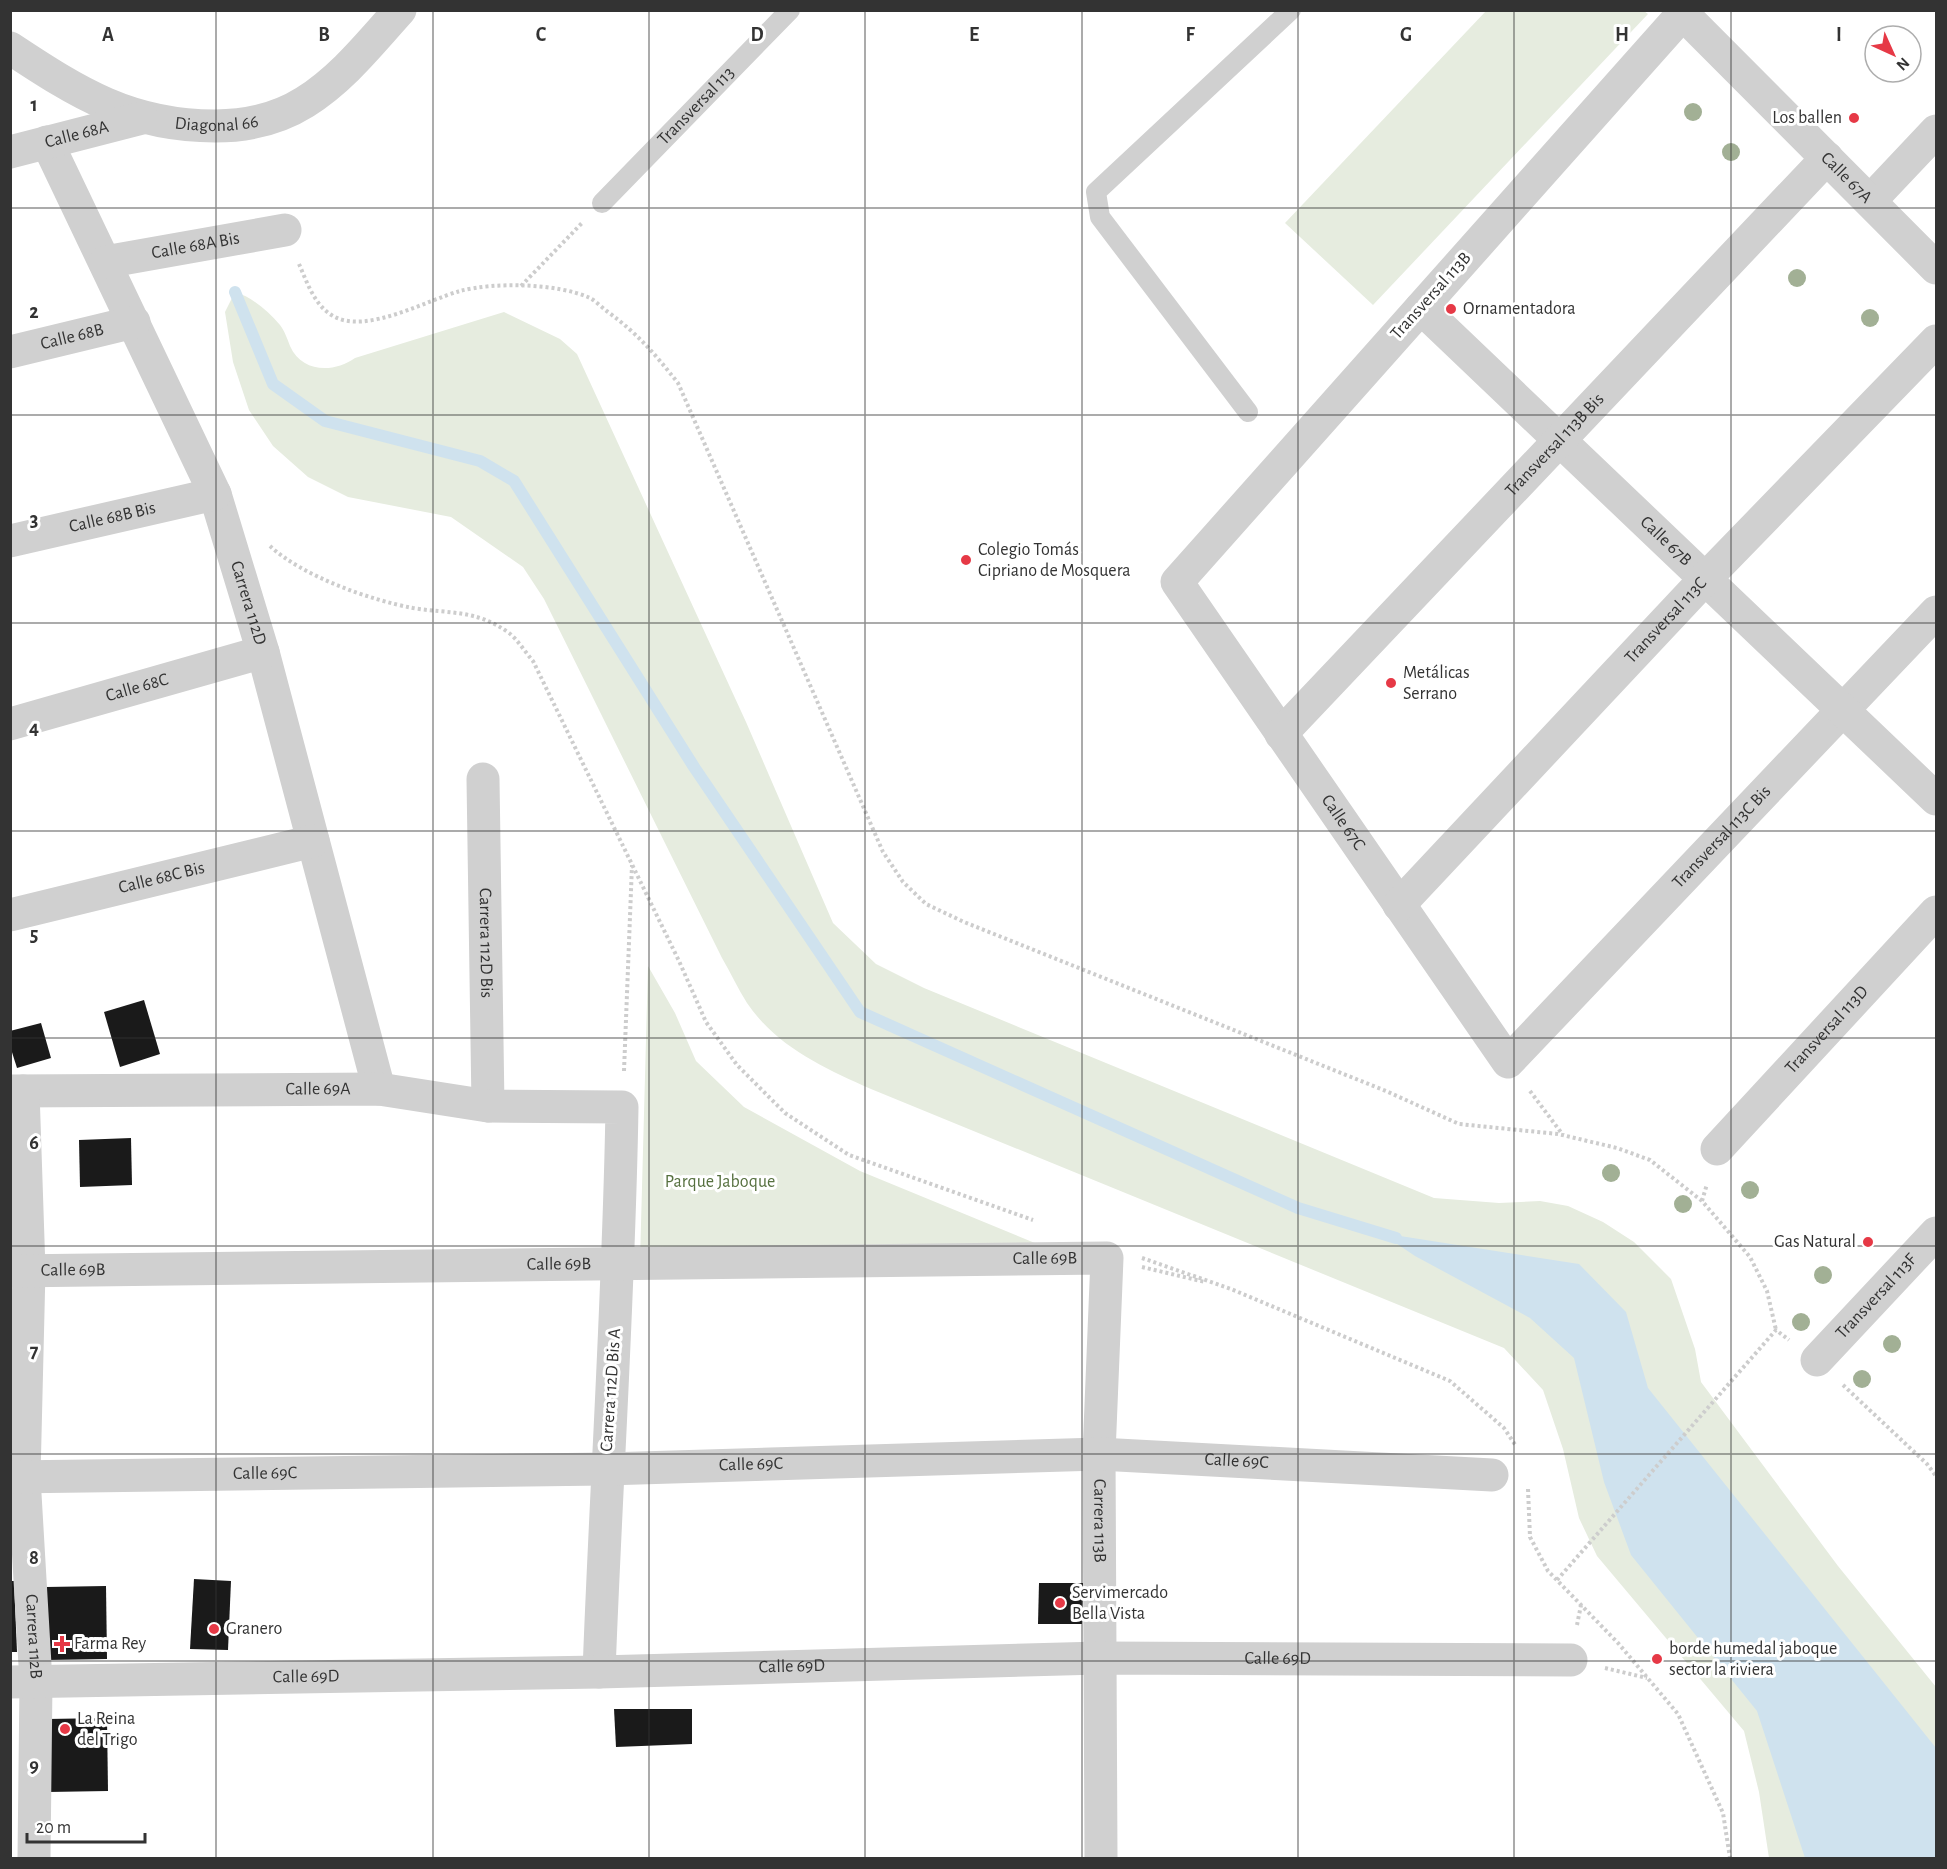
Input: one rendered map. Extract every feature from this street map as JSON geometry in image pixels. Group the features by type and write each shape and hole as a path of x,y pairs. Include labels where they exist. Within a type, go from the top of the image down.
{"street":[{"name":"Diagonal 66","path":"10,48 59,80 99,102 142,118 192,126 230,126 267,120 305,102 340,76 400,10"},
{"name":"Calle 67A","path":"1683,12 1936,268"},
{"name":"Transversal 113B","path":"1177,582 1683,12"},
{"name":"Calle 68A","path":"10,152 142,118"},
{"path":"1870,201 1936,131"},
{"name":"Carrera 112D","path":"47,142 216,494 263,652 378,1089"},
{"name":"Transversal 113B Bis","path":"1281,734 1827,158"},
{"name":"Calle 68A Bis","path":"105,262 285,230"},
{"name":"Calle 67B","path":"1421,308 1936,799"},
{"name":"Calle 68B","path":"10,352 134,322"},
{"name":"Transversal 113C","path":"1399,905 1705,579 1936,341"},
{"name":"Calle 68B Bis","path":"10,541 216,494"},
{"name":"Calle 67C","path":"1177,582 1508,1062"},
{"name":"Transversal 113C Bis","path":"1508,1062 1936,612"},
{"name":"Calle 68C","path":"10,724 263,652"},
{"name":"Carrera 112D Bis","path":"483,779 488,1106"},
{"name":"Calle 68C Bis","path":"10,915 313,841"},
{"name":"Transversal 113D","path":"1717,1149 1936,912"},
{"name":"Calle 69A","path":"17,1091 378,1089 488,1106 622,1107"},
{"name":"Carrera 112B","path":"17,1091 20,1271 17,1477 23,1682 34,1858"},
{"name":"Carrera 112D Bis A","path":"599,1672 606,1469 619,1263 622,1107"},
{"name":"Transversal 113F","path":"1817,1360 1936,1233"},
{"name":"Calle 69B","path":"20,1271 1107,1258"},
{"name":"Carrera 113B","path":"1101,1858 1099,1454 1107,1258"},
{"name":"Calle 69C","path":"17,1477 606,1469 1099,1454 1492,1475"},
{"name":"Calle 69D","path":"23,1682 599,1672 1100,1658 1571,1660"}],"lane":[{"name":"Transversal 113","path":"602,203 790,10"},
{"path":"1248,412 1100,217 1096,192 1291,10"}],"path":[{"path":"521,286 602,203"},
{"path":"285,230 312,295 333,316 357,322 408,311 459,291 498,285 541,287 590,298 639,335 678,383 883,852 903,882 926,904 1060,963 1386,1091 1459,1124 1563,1136 1617,1148 1650,1160 1701,1201 1750,1257 1767,1291 1776,1330 1817,1360 1928,1464 1936,1476"},
{"path":"265,541 310,572 360,595 414,608 468,613 510,633 533,661 633,864 706,1022 737,1065 785,1113 849,1155 1040,1222"},
{"path":"622,1107 633,864"},
{"path":"1508,1062 1563,1136"},
{"path":"1141,1257 1231,1289 1450,1381 1504,1428 1520,1454"},
{"path":"1107,1258 1231,1289"},
{"path":"1557,1580 1776,1330"},
{"path":"1527,1478 1530,1537 1548,1572 1618,1643 1678,1714 1723,1813 1730,1858"},
{"path":"1571,1660 1648,1678"}],"green space":[{"path":"1486,11 1644,11 1648,14 1373,305 1285,223"},
{"path":"235,292 248,297 265,310 282,328 295,355 310,366 319,368 338,366 355,358 504,312 560,339 577,354 746,722 833,923 876,964 924,988 1434,1198 1499,1203 1540,1201 1568,1206 1603,1222 1634,1242 1671,1279 1695,1349 1701,1382 1838,1566 1936,1687 1936,1858 1769,1858 1759,1792 1744,1731 1597,1556 1579,1518 1563,1449 1543,1390 1504,1348 871,1089 803,1055 772,1032 747,1003 722,958 544,599 523,567 451,517 348,497 308,477 273,446 249,410 233,362 225,312"},
{"name":"Parque Jaboque","path":"648,966 675,1013 696,1061 744,1107 860,1171 1064,1255 640,1261"}],"water":[{"path":"1381,1233 1579,1264 1626,1312 1648,1388 1936,1748 1936,1858 1805,1858 1757,1711 1631,1555 1604,1482 1574,1358 1530,1318 1415,1256"}],"building":[{"path":"144,1000 160,1054 120,1067 104,1012"},
{"path":"41,1023 51,1058 17,1068 10,1046 10,1031"},
{"path":"131,1138 132,1185 80,1187 79,1140"},
{"path":"194,1579 231,1581 228,1650 190,1649"},
{"path":"10,1581 14,1581 17,1652 10,1652"},
{"name":"Servimercado Bella Vista","path":"1039,1583 1083,1583 1082,1624 1038,1624"},
{"path":"106,1586 107,1659 47,1660 46,1587"},
{"path":"614,1709 692,1709 692,1744 616,1747"},
{"path":"107,1718 108,1791 48,1792 47,1719"}],"waterway":[{"path":"235,292 273,384 325,421 480,461 514,481 694,767 860,1012 1298,1208 1396,1238"}],"place":[{"name":"Los ballen","path":"1854,118"},
{"name":"Ornamentadora","path":"1451,309"},
{"name":"Colegio Tomás Cipriano de Mosquera","path":"966,560"},
{"name":"Metálicas Serrano","path":"1391,683"},
{"name":"Gas Natural","path":"1868,1242"},
{"name":"Servimercado Bella Vista","path":"1060,1603"},
{"name":"Granero","path":"214,1629"},
{"name":"Farma Rey","path":"62,1644"},
{"name":"borde humedal jaboque sector la riviera","path":"1657,1659"},
{"name":"La Reina del Trigo","path":"65,1729"}]}
